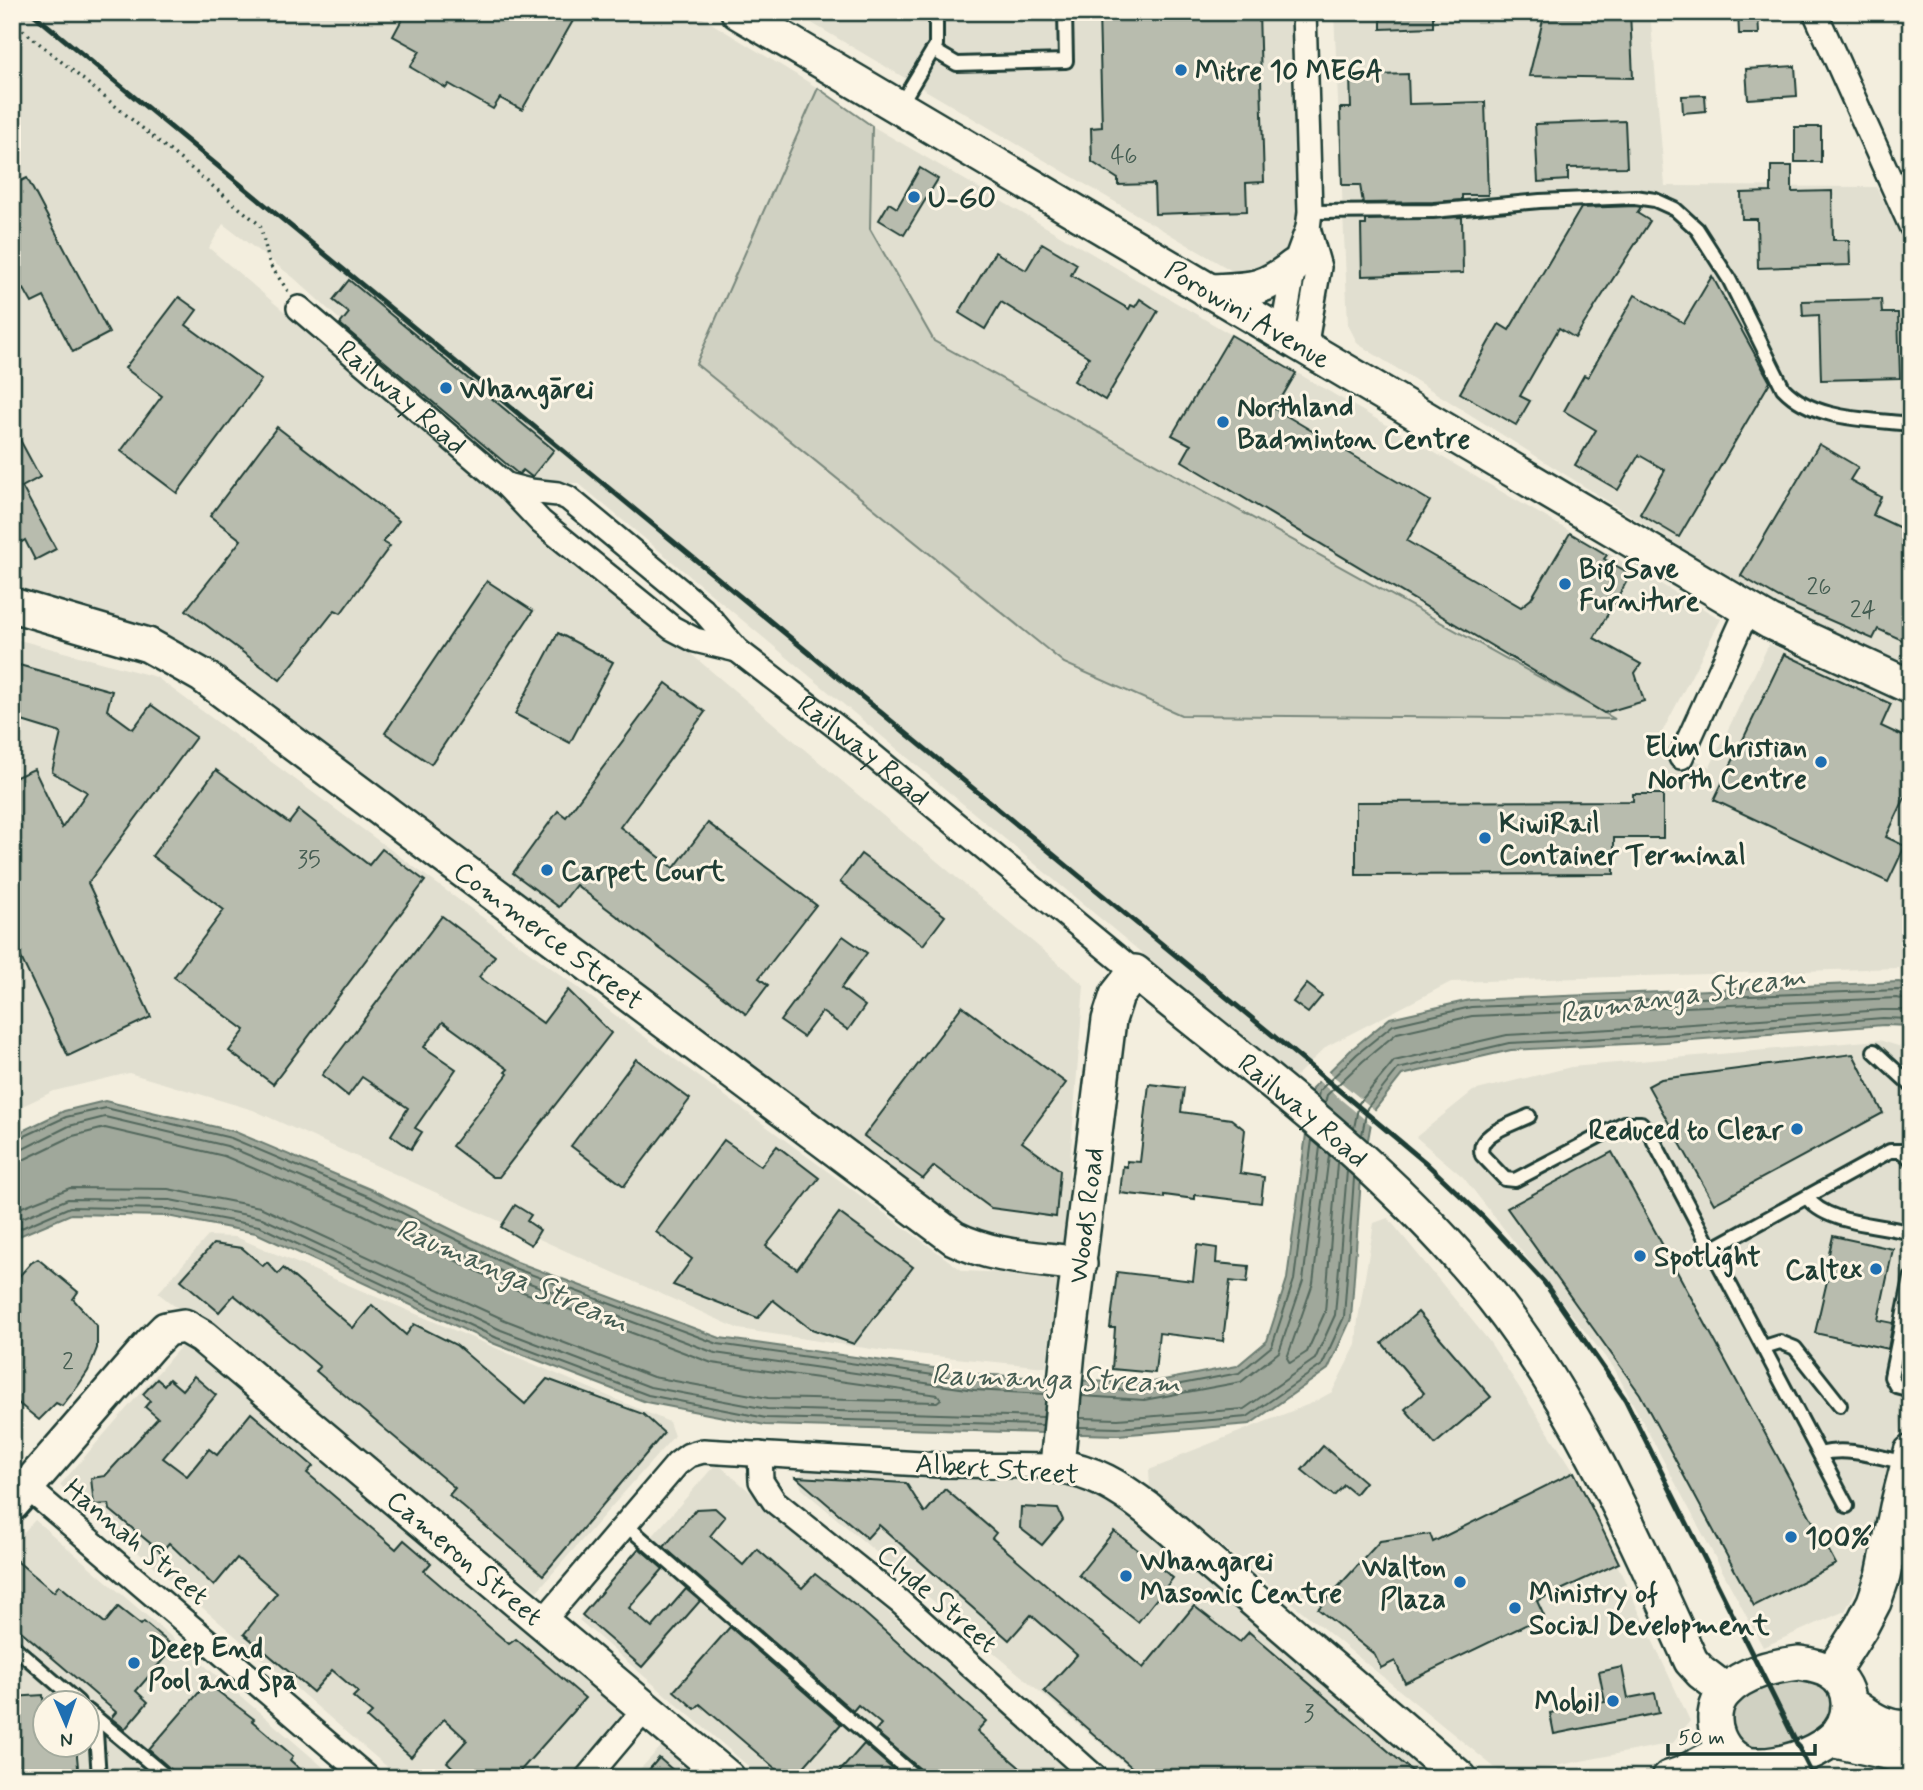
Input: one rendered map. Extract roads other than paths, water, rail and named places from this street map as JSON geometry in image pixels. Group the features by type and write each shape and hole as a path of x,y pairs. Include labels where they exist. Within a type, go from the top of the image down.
{"street":[{"name":"Porowini Avenue","path":"738,12 1770,622 1911,687"},
{"path":"1294,341 1319,267 1309,220 1304,12"},
{"path":"1815,12 1911,226"},
{"path":"1294,341 1294,266 1309,220"},
{"path":"1208,291 1254,289 1279,279 1294,266"},
{"name":"Railway Road","path":"299,308 506,485 536,517 675,630 695,640 737,650"},
{"name":"Railway Road","path":"506,485 568,498 702,609 737,650 855,741 1286,1096 1371,1167 1414,1209 1493,1298 1528,1347 1589,1447 1617,1500 1691,1661 1726,1691"},
{"name":"Commerce Street","path":"12,605 148,645 203,676 954,1238 974,1249 993,1253 1080,1264"},
{"path":"1681,757 1748,609"},
{"name":"Woods Road","path":"1058,1451 1068,1351 1111,1014 1117,995 1135,972"},
{"name":"Cameron Street","path":"16,1495 161,1334 173,1327 184,1326 203,1337 728,1778"},
{"name":"Albert Street","path":"543,1621 677,1464 689,1455 703,1451 938,1465 1058,1451 1080,1470 1104,1479 1148,1509 1460,1778"},
{"name":"Clyde Street","path":"760,1454 761,1481 775,1501 900,1602 1084,1774"},
{"path":"1832,1672 1874,1602 1883,1576 1910,1458"},
{"name":"Hannah Street","path":"16,1495 368,1778"},
{"path":"1785,1665 1816,1665 1832,1672 1843,1683 1849,1703 1848,1713 1843,1726 1831,1740 1787,1762 1755,1771 1734,1758 1720,1740 1715,1720 1717,1705 1726,1691 1747,1676 1785,1665"},
{"path":"1849,1703 1901,1740"},
{"path":"587,1778 646,1708"},
{"path":"1831,1740 1901,1740"},
{"path":"1669,1778 1726,1750"}],"lane":[{"path":"899,107 936,45 936,12"},
{"path":"933,50 957,64 1066,61 1065,12"},
{"path":"1309,220 1540,201 1635,197 1655,200 1675,209 1697,229 1730,279 1783,388 1792,398 1825,413 1911,424"},
{"path":"1874,1051 1911,1086"},
{"path":"1529,1116 1491,1135 1482,1143 1482,1155 1505,1179 1515,1180 1629,1121 1640,1123 1653,1138 1847,1506"},
{"path":"1712,1249 1890,1151 1901,1152 1911,1159"},
{"path":"1807,1197 1816,1208 1829,1213 1911,1233"},
{"path":"1911,1278 1908,1304 1891,1377 1896,1386 1911,1391"},
{"path":"1764,1347 1780,1342 1795,1348 1840,1405"},
{"path":"1820,1454 1838,1451 1910,1458"},
{"path":"626,1525 913,1775"},
{"path":"12,1645 61,1688"},
{"path":"102,1723 168,1778"},
{"path":"96,1758 99,1778"}],"water":[{"name":"Raumanga Stream","path":"1899,982 1911,986 1911,1026 1884,1025 1665,1042 1511,1050 1402,1075 1373,1112 1361,1178 1351,1319 1328,1369 1250,1424 1118,1435 765,1425 646,1402 495,1344 256,1233 167,1216 71,1214 12,1239 12,1136 64,1111 105,1101 233,1131 372,1190 517,1262 720,1338 976,1374 1143,1384 1237,1366 1267,1341 1287,1279 1312,1088 1352,1049 1390,1018 1470,1000"}],"railway":[{"path":"31,12 1299,1057 1426,1163 1482,1216 1544,1282 1625,1399 1814,1778"}],"place":[{"name":"Mitre 10 MEGA","path":"1181,70"},
{"name":"U-GO","path":"914,197"},
{"name":"Whangārei","path":"446,388"},
{"name":"Northland Badminton Centre","path":"1223,422"},
{"name":"Big Save Furniture","path":"1565,584"},
{"name":"Elim Christian North Centre","path":"1821,762"},
{"name":"KiwiRail Container Terminal","path":"1485,838"},
{"name":"Carpet Court","path":"547,870"},
{"name":"Reduced to Clear","path":"1797,1129"},
{"name":"Spotlight","path":"1640,1256"},
{"name":"Caltex","path":"1876,1269"},
{"name":"100%","path":"1791,1537"},
{"name":"Whangarei Masonic Centre","path":"1126,1576"},
{"name":"Walton Plaza","path":"1460,1582"},
{"name":"Ministry of Social Development","path":"1515,1608"},
{"name":"Deep End Pool and Spa","path":"134,1663"},
{"name":"Mobil","path":"1613,1701"}]}
